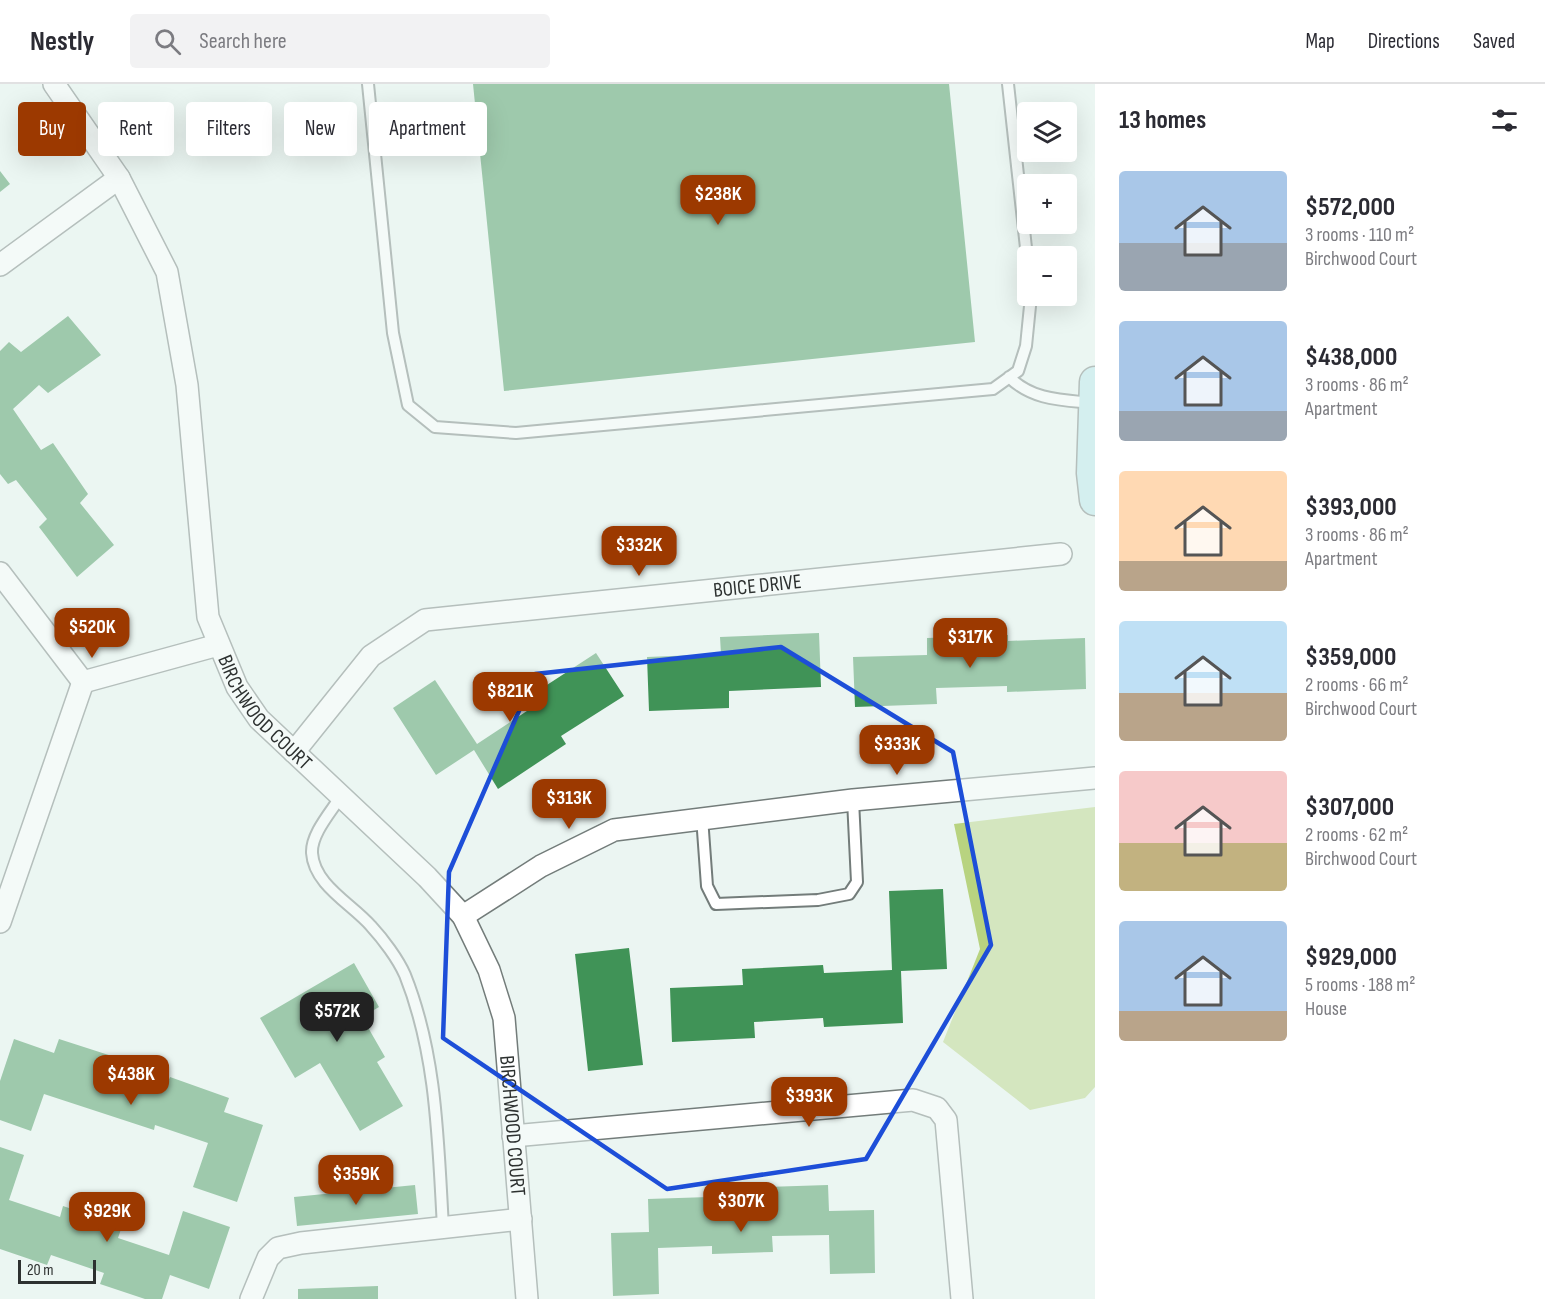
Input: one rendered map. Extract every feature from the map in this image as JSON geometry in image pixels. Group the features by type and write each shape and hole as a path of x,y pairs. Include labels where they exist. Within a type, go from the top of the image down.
{"main road":[{"path":"1094,392 1092,473 1095,500"}],"street":[{"name":"BIRCHWOOD COURT","path":"54,84 119,178 167,272 187,385 208,617 237,687 259,719 427,877 463,916 489,970 504,1018 527,1299"},
{"path":"0,265 119,178"},
{"name":"BOICE DRIVE","path":"294,752 371,656 425,620 1061,554"},
{"path":"0,573 83,681"},
{"path":"83,681 218,645"},
{"path":"0,922 83,681"},
{"path":"463,916 541,866 614,830 702,817 853,800 1095,778"},
{"path":"513,1136 843,1105 913,1100 925,1102 937,1108 946,1119 962,1299"},
{"path":"251,1299 268,1258 278,1248 301,1243 521,1219"}],"lane":[{"path":"368,84 393,333 408,405 435,427 516,433 993,389 1018,370 1026,346 1029,306"},
{"path":"1008,84 1026,246"},
{"path":"1009,377 1021,389 1041,398 1094,392"},
{"path":"341,796 320,828 312,852 322,880 372,927 404,972 422,1027 437,1118 443,1227"},
{"path":"702,817 707,886 716,904 818,900 849,894 857,882 853,800"}],"highlighted area":[{"path":"781,647 953,752 991,945 866,1159 667,1189 443,1038 449,872 535,674"}],"green space":[{"path":"1095,807 1095,1087 1085,1098 1030,1110 943,1042 980,949 954,824"}],"building":[{"path":"473,84 949,84 975,342 504,391 480,156 487,156 487,102 475,102"},
{"path":"0,171 10,184 0,192"},
{"path":"68,316 101,355 48,393 39,385 13,409 41,450 53,443 88,494 80,503 114,545 77,577 39,527 47,519 16,480 8,484 0,474 0,351 9,342 21,352"},
{"path":"819,633 821,687 729,691 729,708 649,711 647,657 721,654 720,637"},
{"path":"1008,635 1008,641 1085,638 1086,689 1007,692 1007,686 936,688 937,704 855,707 853,657 927,655 927,638"},
{"path":"596,653 624,696 561,736 566,744 498,789 474,750 436,775 393,708 435,680 477,744 536,705 530,696"},
{"path":"943,889 947,969 901,971 903,1023 824,1027 823,1018 754,1022 755,1038 672,1042 670,988 743,985 742,969 823,965 824,973 892,970 889,891"},
{"path":"629,948 643,1065 588,1071 575,954"},
{"path":"354,963 379,1007 362,1017 385,1057 377,1062 403,1106 360,1131 320,1063 295,1078 260,1018"},
{"path":"14,1039 54,1053 59,1039 118,1058 114,1069 166,1087 170,1077 229,1098 224,1112 263,1125 237,1202 193,1187 208,1143 155,1125 154,1130 44,1094 31,1131 0,1120 0,1081"},
{"path":"0,1147 24,1155 9,1200 60,1217 63,1206 122,1226 118,1238 169,1255 183,1211 230,1227 209,1289 170,1275 162,1299 145,1299 100,1284 104,1273 51,1255 47,1265 0,1249"},
{"path":"415,1185 418,1214 297,1226 294,1197"},
{"path":"828,1185 829,1211 874,1210 875,1273 830,1274 829,1235 772,1236 773,1252 712,1254 712,1246 658,1248 659,1294 613,1296 611,1233 649,1232 648,1199 709,1197 710,1204 766,1202 766,1187"},
{"path":"378,1286 378,1299 298,1299 298,1289"}]}
